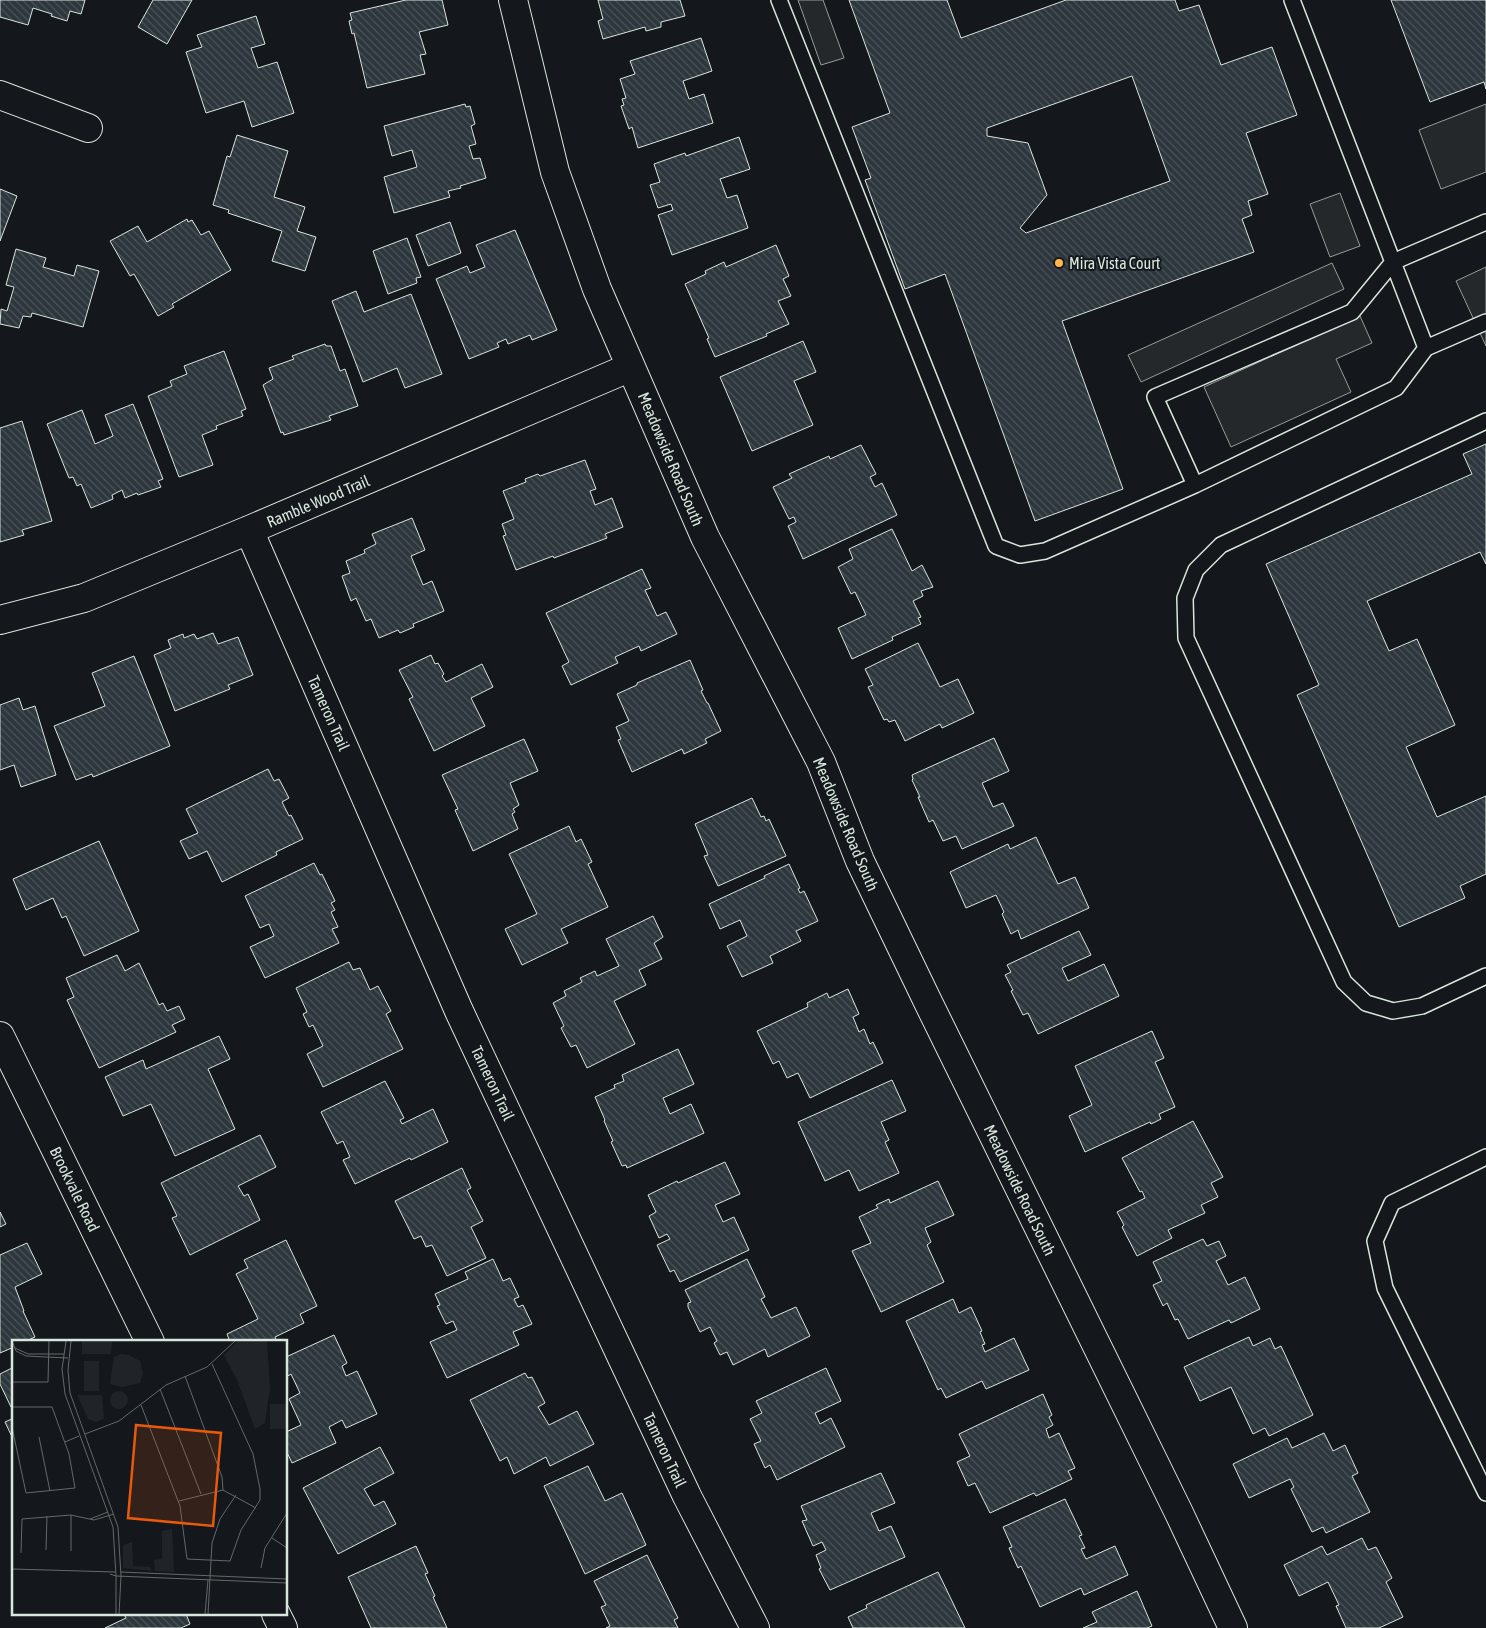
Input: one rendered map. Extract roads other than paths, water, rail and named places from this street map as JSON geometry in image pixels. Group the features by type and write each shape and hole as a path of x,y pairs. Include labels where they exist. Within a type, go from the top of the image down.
{"street":[{"name":"Meadowside Road South","path":"513,0 556,172 596,289 705,538 821,762 869,878 1233,1628"},
{"path":"0,95 88,128"},
{"name":"Ramble Wood Trail","path":"0,620 84,598 249,530 631,367"},
{"name":"Tameron Trail","path":"249,530 458,1011 687,1496 755,1628"},
{"name":"Brookvale Road","path":"0,1036 149,1340"},
{"path":"277,1616 283,1628"}],"lane":[{"path":"779,0 996,546 1020,555 1045,551 1195,486 1396,388 1426,348 1486,322"},
{"path":"1292,0 1426,348"},
{"path":"1195,486 1155,397 1352,312 1393,262 1486,222"},
{"path":"1486,421 1221,545 1196,570 1185,598 1186,638 1344,982 1366,1003 1393,1011 1422,1006 1486,976"},
{"path":"1486,1157 1392,1204 1375,1242 1385,1288 1486,1493"}],"place":[{"name":"Mira Vista Court","path":"1059,263"}]}
